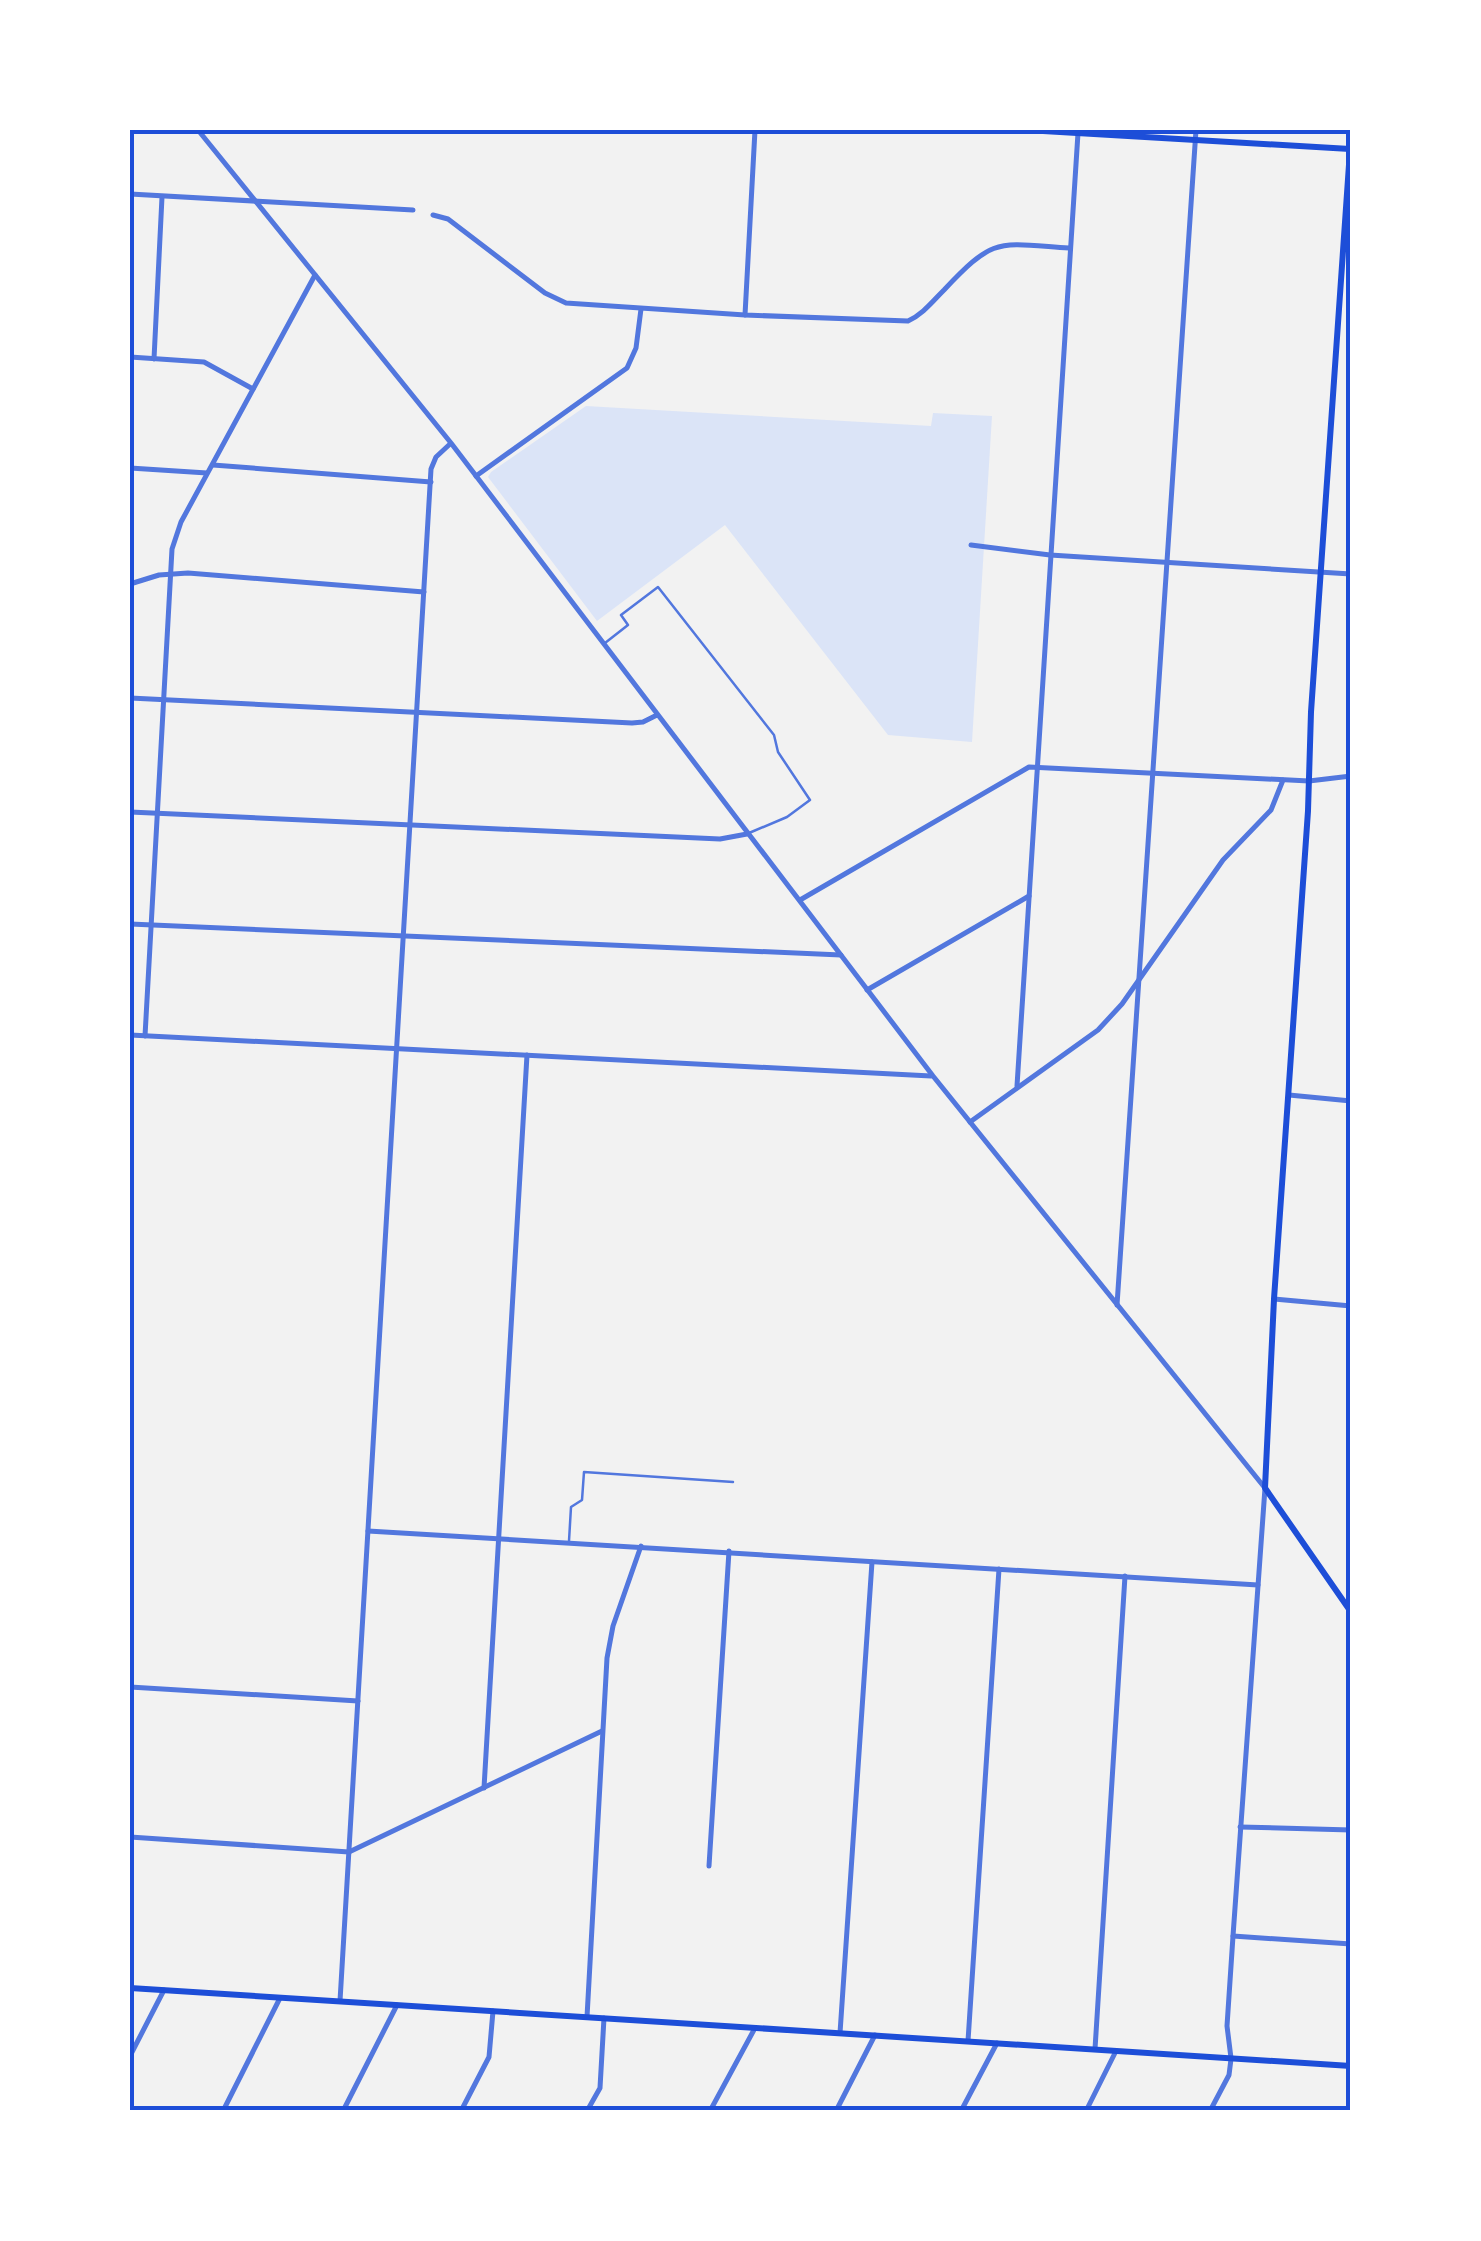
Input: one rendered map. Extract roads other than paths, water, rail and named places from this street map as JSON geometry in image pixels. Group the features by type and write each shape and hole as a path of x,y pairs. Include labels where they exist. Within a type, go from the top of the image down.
{"main road":[{"path":"1026,130 1351,149"},
{"path":"1351,136 1264,1488 1351,1612"},
{"path":"130,1988 1351,2066"}],"street":[{"path":"198,130 476,476 933,1076 1264,1488 1232,1936 1227,2026 1231,2058 1228,2075 1210,2111"},
{"path":"745,316 755,130"},
{"path":"1118,1305 1196,130"},
{"path":"1017,1086 1078,133"},
{"path":"130,194 413,210"},
{"path":"154,358 162,196"},
{"path":"433,214 448,219 558,300 578,306 745,316 908,321 987,250 1012,244 1069,248"},
{"path":"145,1036 170,574 176,535 316,274"},
{"path":"476,476 627,368 636,348 641,310"},
{"path":"130,357 204,362 253,389"},
{"path":"340,2001 431,482 433,462 451,444"},
{"path":"213,464 431,482"},
{"path":"130,468 208,473"},
{"path":"971,546 1050,555 1351,574"},
{"path":"130,584 170,574 424,592"},
{"path":"130,698 632,723 656,715"},
{"path":"800,900 1029,766 1310,781 1351,776"},
{"path":"970,1122 1098,1030 1223,860 1271,810 1282,780"},
{"path":"130,812 720,838 747,834"},
{"path":"866,990 1029,896"},
{"path":"130,924 842,955"},
{"path":"130,1035 933,1076"},
{"path":"484,1788 527,1055"},
{"path":"1289,1094 1351,1101"},
{"path":"1274,1299 1351,1306"},
{"path":"368,1530 1259,1585"},
{"path":"587,2017 607,1658 612,1626 641,1546"},
{"path":"709,1866 729,1551"},
{"path":"840,2033 872,1560"},
{"path":"968,2041 999,1569"},
{"path":"1095,2049 1126,1576"},
{"path":"130,1687 358,1701"},
{"path":"130,1838 349,1852 602,1732"},
{"path":"1240,1827 1351,1830"},
{"path":"1232,1936 1351,1944"},
{"path":"130,2056 164,1990"},
{"path":"223,2111 281,1997"},
{"path":"343,2111 397,2004"},
{"path":"461,2111 489,2056 492,2011"},
{"path":"587,2111 600,2088 604,2018"},
{"path":"710,2111 755,2028"},
{"path":"836,2111 875,2035"},
{"path":"961,2111 996,2043"},
{"path":"1086,2111 1117,2050"}],"lane":[{"path":"603,645 628,625 621,615 658,587 769,729 778,752 810,800 786,817 747,834"},
{"path":"568,1542 571,1507 582,1500 584,1472 732,1482"}]}
